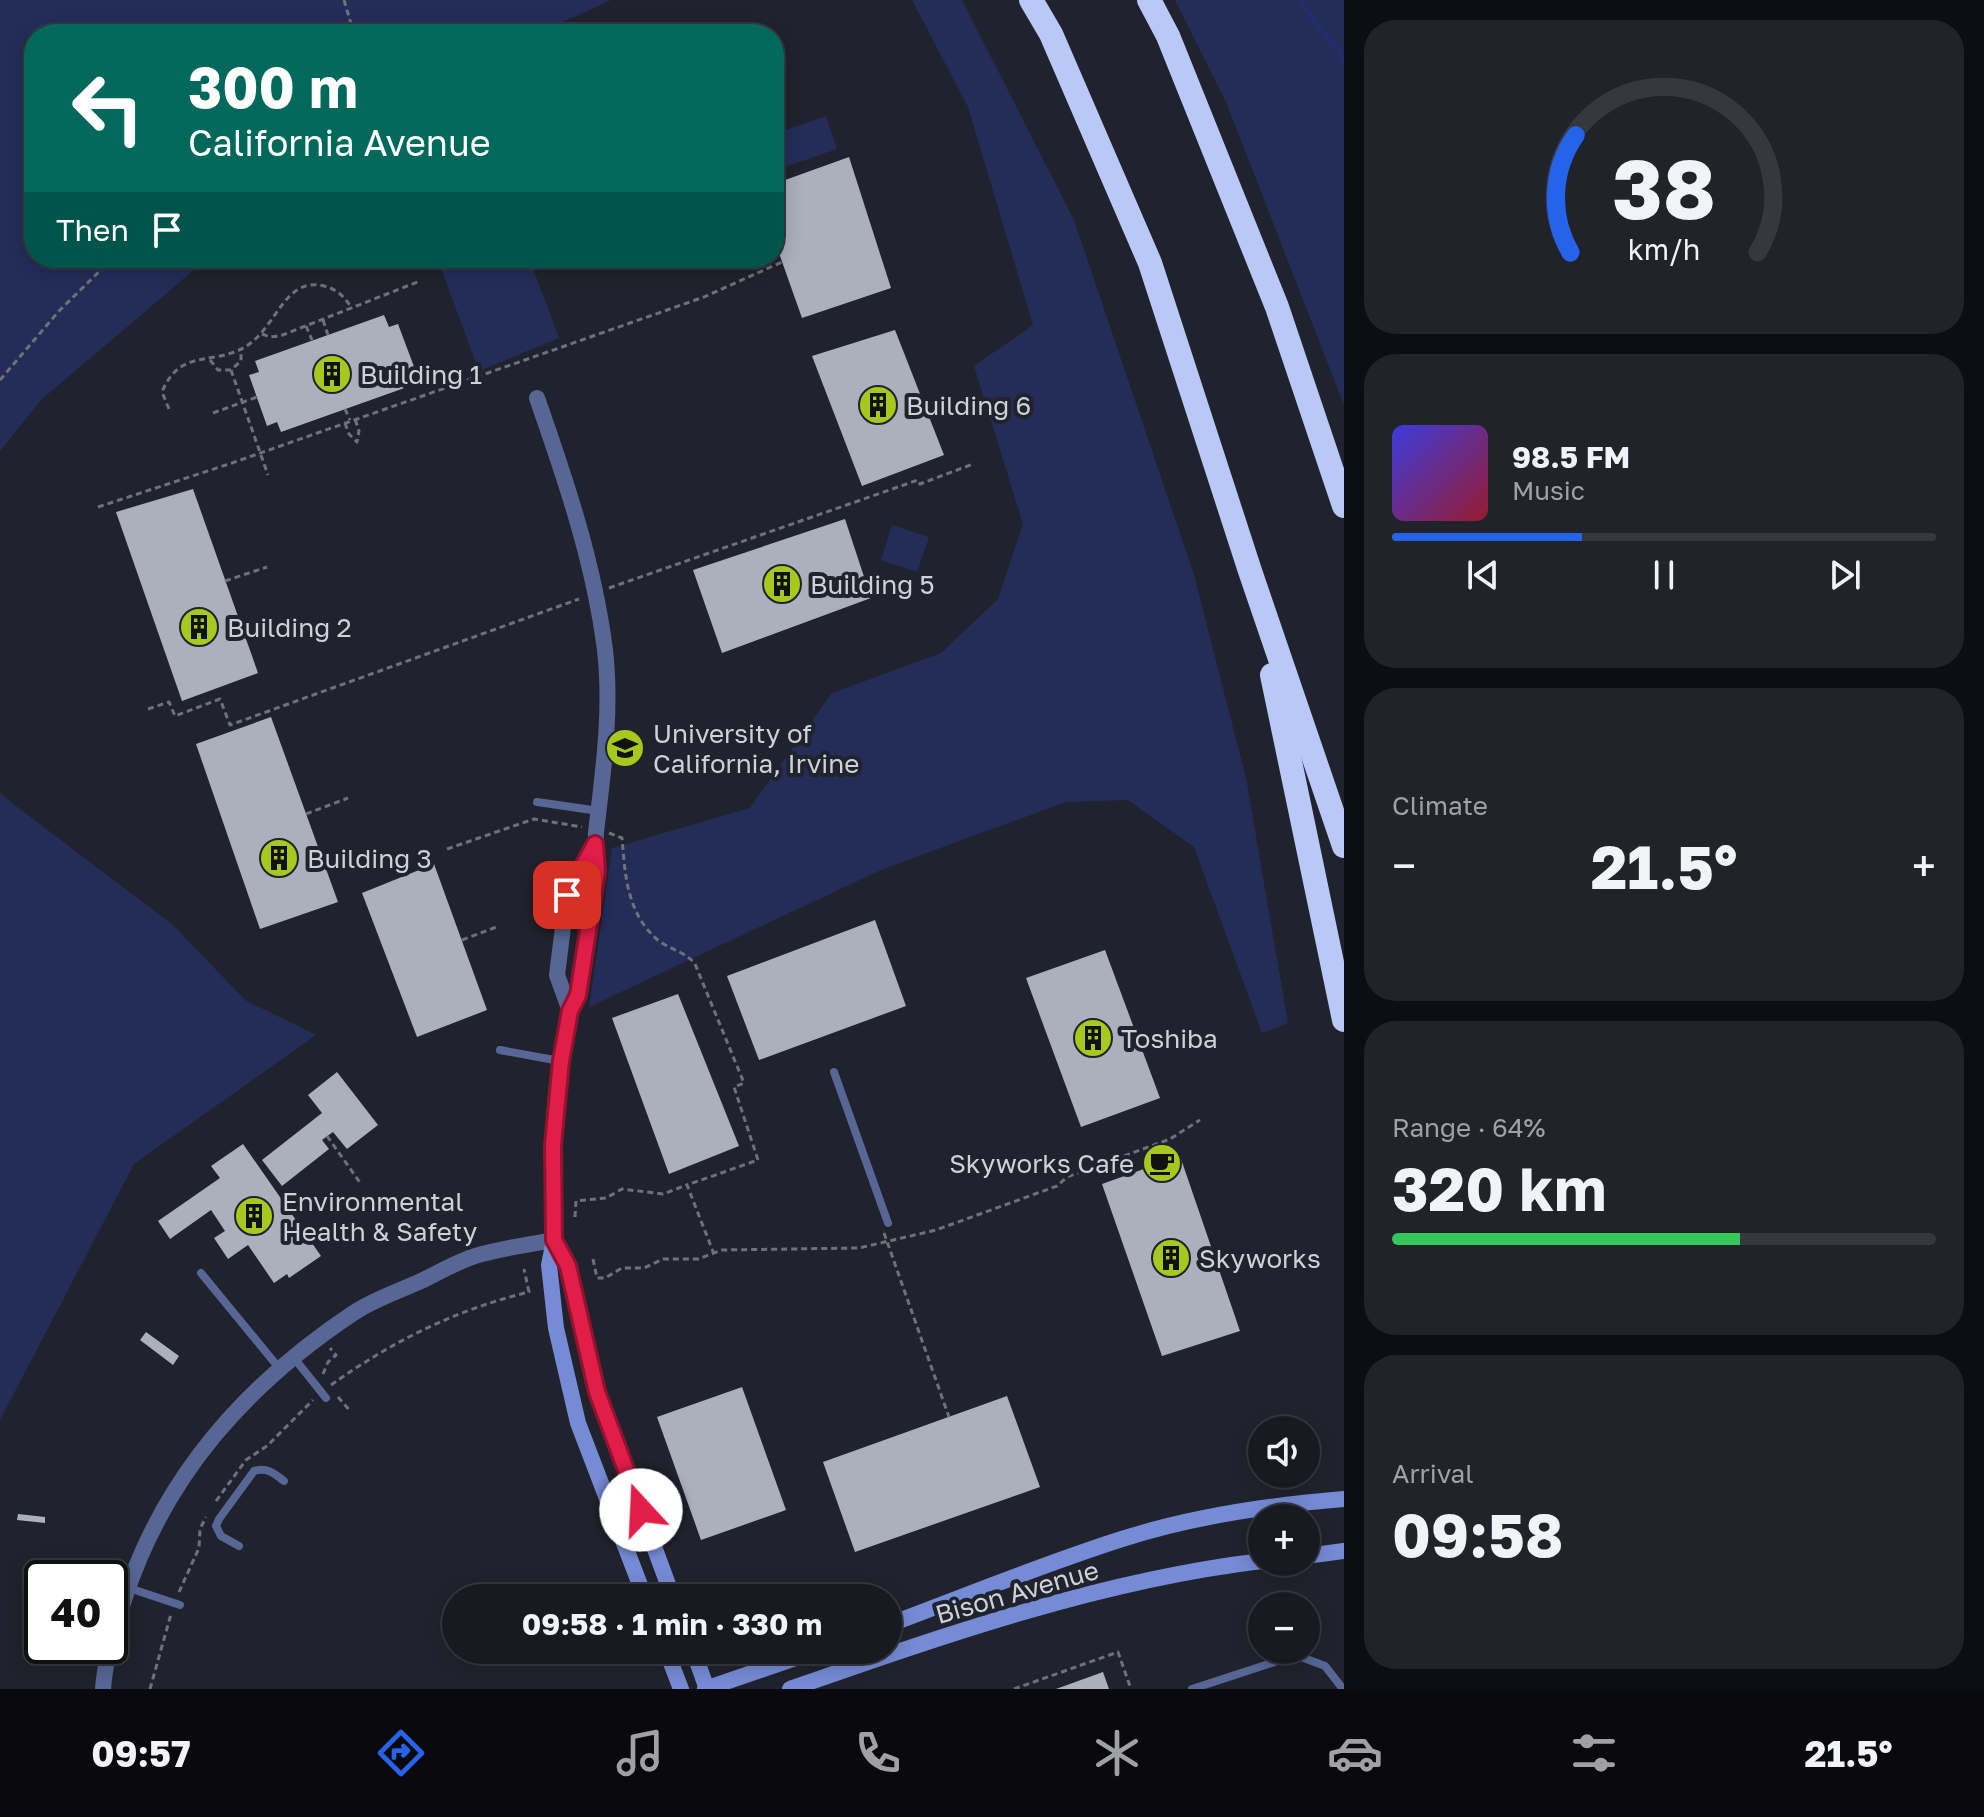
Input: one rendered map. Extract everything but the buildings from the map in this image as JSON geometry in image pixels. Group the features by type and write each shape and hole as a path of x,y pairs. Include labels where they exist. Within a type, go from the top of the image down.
{"highway":[{"path":"1031,0 1051,34 1150,263 1344,846"},
{"path":"1149,0 1168,36 1277,307 1344,506"},
{"path":"1250,571 1344,1020"}],"main road":[{"path":"554,1240 549,1265 556,1328 578,1423 640,1584"},
{"path":"554,1240 568,1266 597,1392 668,1584"},
{"name":"Bison Avenue","path":"902,1619 1124,1538 1217,1515 1344,1499"},
{"path":"1320,1554 1344,1551"},
{"name":"Bison Avenue","path":"790,1689 988,1623 1147,1581 1248,1563"},
{"path":"671,1664 681,1689"},
{"path":"698,1664 707,1689 779,1664"}],"street":[{"path":"128,1587 161,1511 199,1453 250,1396 280,1369 357,1311 479,1254 554,1240 553,1145 561,1061 570,1011 578,995 594,887 607,711 605,654 597,592 576,508 537,398"},
{"path":"570,1011 557,975 567,895 596,837"},
{"path":"103,1689 107,1664"}],"lane":[{"path":"537,802 600,811"},
{"path":"500,1050 561,1061"},
{"path":"834,1072 885,1224"},
{"path":"201,1273 280,1369"},
{"path":"294,1358 326,1393"},
{"path":"239,1546 221,1536 216,1526 228,1507 254,1471 262,1468 284,1481"},
{"path":"128,1587 177,1604"},
{"path":"1192,1689 1296,1655 1325,1666 1343,1689"}],"path":[{"path":"344,0 351,24"},
{"path":"0,380 59,311 103,268"},
{"path":"98,507 732,287 770,268"},
{"path":"262,334 273,337 306,326 420,281"},
{"path":"169,409 162,392 173,372 190,361 224,356 241,349 262,334 287,297 306,285 331,288 342,295 352,309"},
{"path":"323,320 328,335"},
{"path":"306,326 312,340"},
{"path":"210,358 218,370 231,370 241,361 241,349"},
{"path":"231,370 268,475"},
{"path":"213,413 257,397"},
{"path":"345,409 350,421"},
{"path":"148,709 169,702 175,716 220,699 230,725 597,592 918,480 920,484 973,464"},
{"path":"225,581 267,567"},
{"path":"306,814 348,798"},
{"path":"447,849 534,819 596,837 622,838 625,877 633,905 658,941 690,956 695,964 744,1083 734,1087 758,1160 663,1194 622,1189 606,1198 576,1201 575,1217"},
{"path":"462,940 499,926"},
{"path":"327,1136 361,1184"},
{"path":"1155,1145 1162,1163"},
{"path":"687,1185 714,1254"},
{"path":"885,1224 949,1417"},
{"path":"215,1503 246,1460 267,1446 303,1409 386,1348 428,1326 476,1306 529,1292 524,1269"},
{"path":"322,1337 336,1355 324,1369 326,1393 351,1412"},
{"path":"150,1689 162,1639 199,1548 200,1529 206,1516"},
{"path":"1014,1689 1118,1652 1131,1689"}],"shaded area":[{"path":"0,0 611,0 559,24 24,24 24,268 196,268 41,400 0,451"},
{"path":"912,0 962,0 1074,220 1194,575 1246,778 1288,1023 1262,1033 1194,847 1128,800 1066,802 883,869 589,1007 612,848 750,808 832,693 941,653 998,599 1023,524 974,366 1033,325 968,107"},
{"path":"1175,0 1344,0 1344,405 1226,102"},
{"path":"826,116 837,149 784,167 784,131"},
{"path":"441,268 533,268 559,338 479,371"},
{"path":"892,525 929,537 917,572 881,560"},
{"path":"0,792 173,925 245,1000 316,1035 134,1164 0,1420"}],"waterway":[{"path":"1300,0 1338,49 1344,62"}],"place":[{"name":"Building 1","path":"332,374"},
{"name":"Building 6","path":"878,405"},
{"name":"Building 5","path":"782,584"},
{"name":"Building 2","path":"199,627"},
{"name":"University of California, Irvine","path":"625,748"},
{"name":"Building 3","path":"279,858"},
{"name":"Toshiba","path":"1093,1038"},
{"name":"Skyworks Cafe","path":"1162,1163"},
{"name":"Environmental Health & Safety","path":"254,1216"},
{"name":"Skyworks","path":"1171,1258"}],"route":[{"path":"567,895 595,844 597,872 578,995 570,1011 561,1061 553,1145 552,1213 554,1240 568,1266 597,1392 641,1510"}]}
